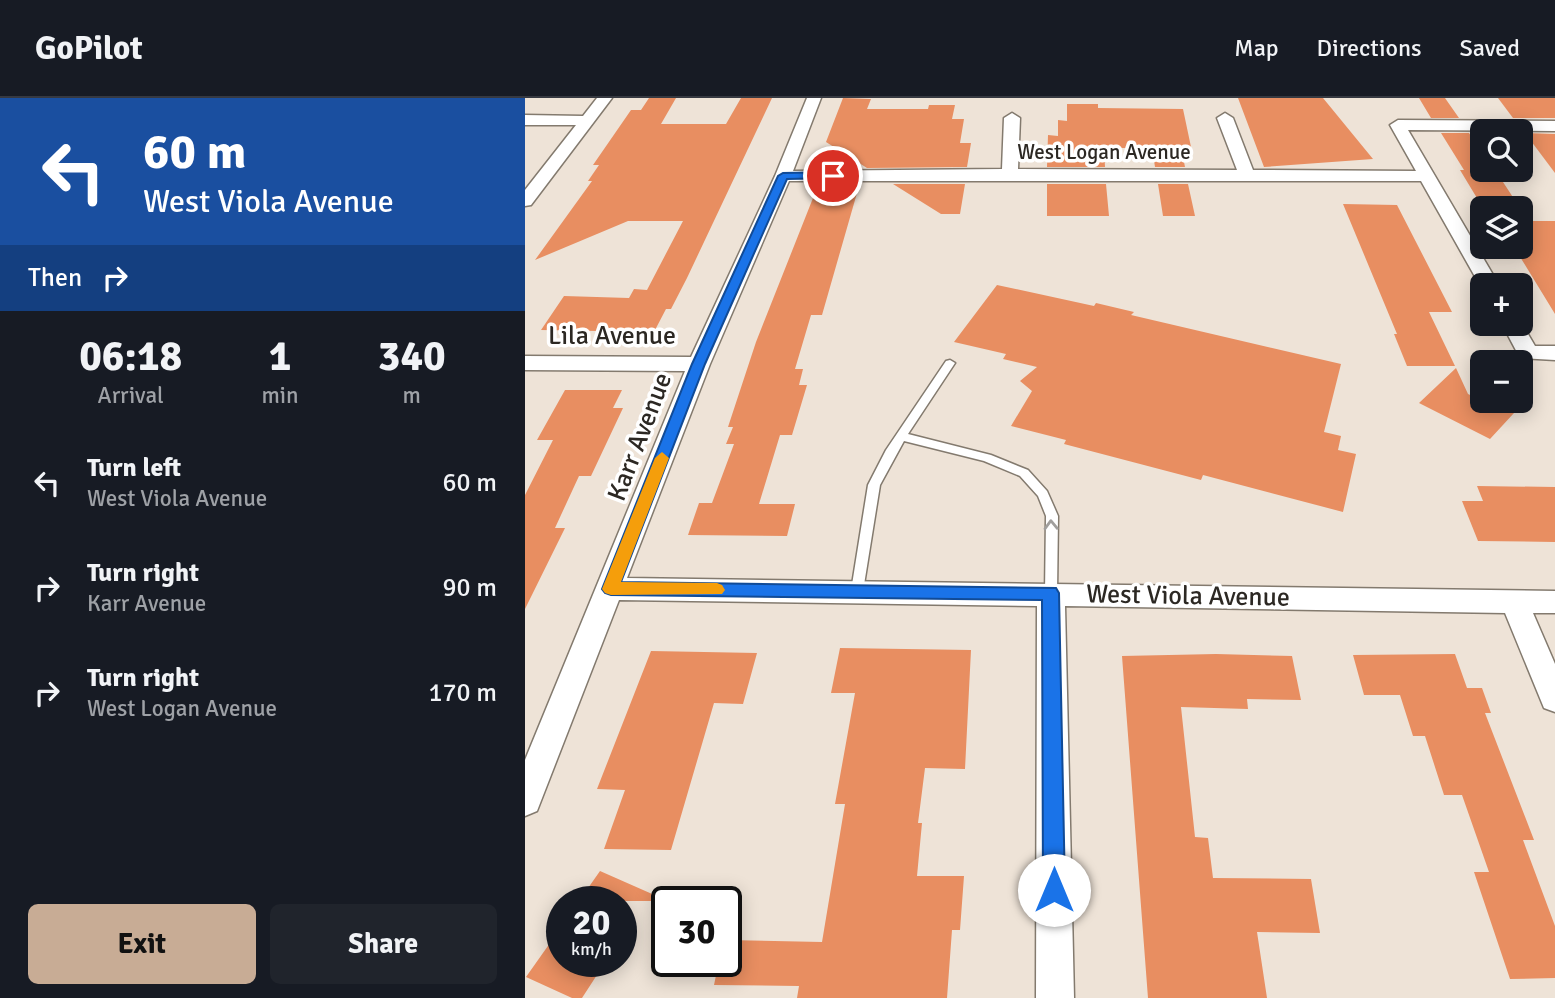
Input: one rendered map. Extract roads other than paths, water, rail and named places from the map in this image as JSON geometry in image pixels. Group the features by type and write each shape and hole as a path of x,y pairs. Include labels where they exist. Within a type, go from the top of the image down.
{"street":[{"path":"525,201 605,98"},
{"name":"Karr Avenue","path":"525,800 699,364 783,176 814,98"},
{"path":"1010,174 1012,118"},
{"path":"1225,118 1247,175"},
{"path":"525,120 587,121"},
{"path":"1482,273 1398,125 1555,126"},
{"name":"West Logan Avenue","path":"783,176 1425,176"},
{"path":"1533,353 1555,353"},
{"name":"Lila Avenue","path":"525,363 699,364"},
{"name":"West Viola Avenue","path":"611,589 1555,602"},
{"path":"1051,593 1055,998"},
{"path":"1514,601 1555,699"}],"lane":[{"path":"857,591 874,485 901,436 950,363"},
{"path":"901,436 987,458 1024,473 1043,494 1052,516 1051,593"}]}
